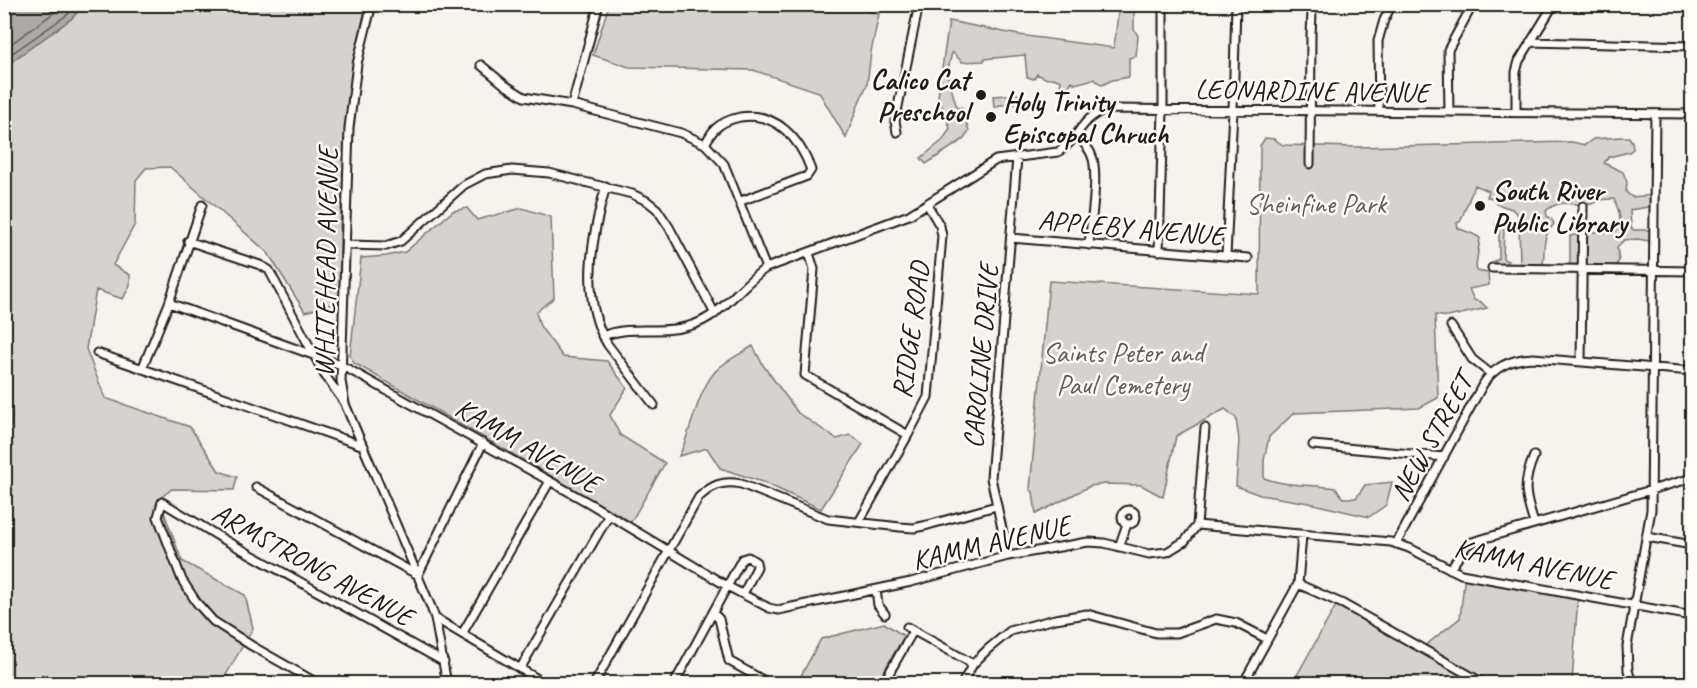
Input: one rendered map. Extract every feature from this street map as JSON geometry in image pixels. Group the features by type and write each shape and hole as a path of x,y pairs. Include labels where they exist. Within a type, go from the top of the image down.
{"street":[{"name":"WHITEHEAD AVENUE","path":"372,4 357,64 349,128 347,245 341,364 345,404 435,618 447,684"},
{"path":"572,105 599,4"},
{"path":"897,132 895,121 919,4"},
{"path":"1159,251 1163,4"},
{"path":"1226,256 1236,4"},
{"path":"1310,164 1312,12 1316,4"},
{"path":"1379,111 1378,41 1384,20 1392,4"},
{"path":"1449,112 1448,50 1473,4"},
{"path":"1516,112 1515,72 1519,61 1554,4"},
{"path":"1530,42 1692,46"},
{"path":"481,64 505,85 524,97 572,105 681,134 705,144 724,164 741,201 766,268"},
{"name":"LEONARDINE AVENUE","path":"602,336 632,328 667,330 689,326 715,314 756,274 766,268 894,222 927,204 991,162 1058,152 1076,136 1089,117 1106,109 1692,114"},
{"path":"1632,684 1627,657 1651,510 1655,114"},
{"path":"705,144 716,128 729,119 748,116 762,117 776,122 799,143 811,170 807,176 741,201"},
{"path":"1076,136 1088,147 1094,170 1089,245"},
{"name":"CAROLINE DRIVE","path":"1008,556 991,478 1017,158"},
{"path":"347,245 386,246 400,241 464,185 485,174 512,170 549,173 632,194 657,209 669,226 715,314"},
{"path":"606,186 598,215 590,265 597,320 602,336 654,405"},
{"name":"RIDGE ROAD","path":"859,522 928,397 942,248 940,226 927,204"},
{"path":"142,369 170,303 188,242 202,205"},
{"path":"1581,362 1583,206"},
{"name":"APPLEBY AVENUE","path":"1011,238 1248,258"},
{"path":"188,242 269,270 324,374 345,404"},
{"path":"809,253 814,269 805,375 908,435"},
{"path":"1492,268 1692,271"},
{"name":"KAMM AVENUE","path":"170,303 316,357 341,364 550,481 727,586 769,608 778,610 876,590 1008,556 1088,542 1149,554 1167,552 1185,541 1197,525 1396,544 1409,548 1461,574 1692,616"},
{"path":"1451,326 1472,358 1491,374"},
{"path":"97,353 364,446"},
{"name":"NEW STREET","path":"1396,544 1482,386 1491,374 1503,365 1519,358 1533,358 1692,371"},
{"path":"1197,525 1205,428"},
{"path":"256,487 418,575 483,443"},
{"path":"1313,445 1443,457"},
{"path":"1533,523 1525,496 1525,479 1534,456"},
{"path":"1450,568 1467,545 1472,542 1692,478"},
{"path":"462,634 550,481"},
{"path":"594,684 699,497 718,483 741,484 828,519 914,528 996,506"},
{"name":"ARMSTRONG AVENUE","path":"319,684 213,621 197,603 182,580 160,525 158,517 162,502 224,540 444,662"},
{"path":"520,669 609,515"},
{"path":"1119,547 1127,524"},
{"path":"1243,684 1298,584 1302,535"},
{"path":"1647,537 1692,545"},
{"path":"674,684 742,559 748,557 753,559 758,567 743,594"},
{"path":"1298,584 1342,604 1485,684"},
{"path":"876,590 878,605 885,614"},
{"path":"713,613 719,619 729,661 770,684"},
{"path":"962,684 973,664 1010,631 1055,619 1087,614 1156,633 1177,633 1216,619 1236,623 1267,639"},
{"path":"435,618 542,683"},
{"path":"883,684 910,629 973,664"}],"green space":[{"path":"840,4 879,14 867,85 846,138 819,92 753,70 629,67 593,55 609,5"},
{"path":"84,5 366,5 352,69 340,227 340,302 305,312 268,253 170,167 146,168 136,180 135,224 113,265 130,275 130,285 123,299 96,290 86,349 105,398 190,427 219,471 237,477 234,490 172,489 159,499 182,561 245,595 253,628 226,675 238,683 9,683 4,673 4,457 12,416 5,395 5,66 71,19"},
{"path":"1119,5 1134,5 1134,29 1138,36 1136,56 1129,58 1129,77 1112,80 1102,85 1094,79 1075,84 1072,81 1063,96 1059,90 1061,81 1053,78 1047,79 1037,74 1034,79 1027,77 1025,55 962,62 952,52 947,74 957,108 962,107 969,131 964,139 926,164 921,158 943,140 950,128 938,96 949,21 1019,35 1114,48"},
{"path":"1021,94 1023,104 994,107 993,96"},
{"path":"1629,137 1633,149 1609,157 1604,163 1623,172 1627,182 1626,192 1632,197 1654,195 1654,206 1630,210 1631,228 1654,230 1654,242 1638,239 1624,240 1617,247 1619,261 1612,270 1570,269 1570,236 1616,231 1619,215 1614,199 1605,199 1585,205 1563,203 1546,211 1554,224 1546,236 1542,269 1520,268 1519,216 1512,209 1497,204 1493,198 1487,197 1489,191 1475,185 1460,222 1457,223 1458,228 1480,238 1476,266 1477,271 1488,273 1489,285 1469,289 1474,300 1481,302 1487,308 1448,317 1435,315 1438,398 1419,408 1294,413 1269,437 1264,460 1264,478 1291,484 1336,488 1343,498 1356,498 1365,485 1392,482 1386,505 1369,517 1309,503 1260,495 1236,486 1239,440 1236,418 1225,409 1176,436 1163,497 1141,485 1090,486 1036,514 1033,492 1030,489 1049,281 1259,294 1260,146 1265,138 1274,139 1283,145 1355,147 1572,142 1585,145 1593,139"},
{"path":"467,208 477,220 522,208 551,217 554,298 536,312 540,326 563,357 607,361 627,388 610,415 620,435 665,463 631,522 354,363 350,356 361,258 405,252 453,211"},
{"path":"1502,219 1508,225 1504,227 1503,259 1508,261 1505,264 1497,264 1494,261 1499,259 1499,227 1495,225 1498,220"},
{"path":"753,346 763,365 798,413 837,439 850,435 863,444 821,509 765,483 720,468 707,448 679,456 708,381 732,358"},
{"path":"1465,574 1578,595 1572,683 1292,684 1338,602 1422,648 1460,618"},
{"path":"884,623 904,636 877,683 797,683 821,639"}],"water":[{"path":"5,4 84,5 71,19 5,66"},
{"path":"4,395 12,416 5,457"}],"place":[{"name":"Calico Cat Preschool","path":"981,95"},
{"name":"Holy Trinity Episcopal Chruch","path":"991,117"},
{"name":"South River Public Library","path":"1480,206"}],"park label":[{"name":"Sheinfine Park","path":"1316,203"},
{"name":"Saints Peter and Paul Cemetery","path":"1123,368"}]}
